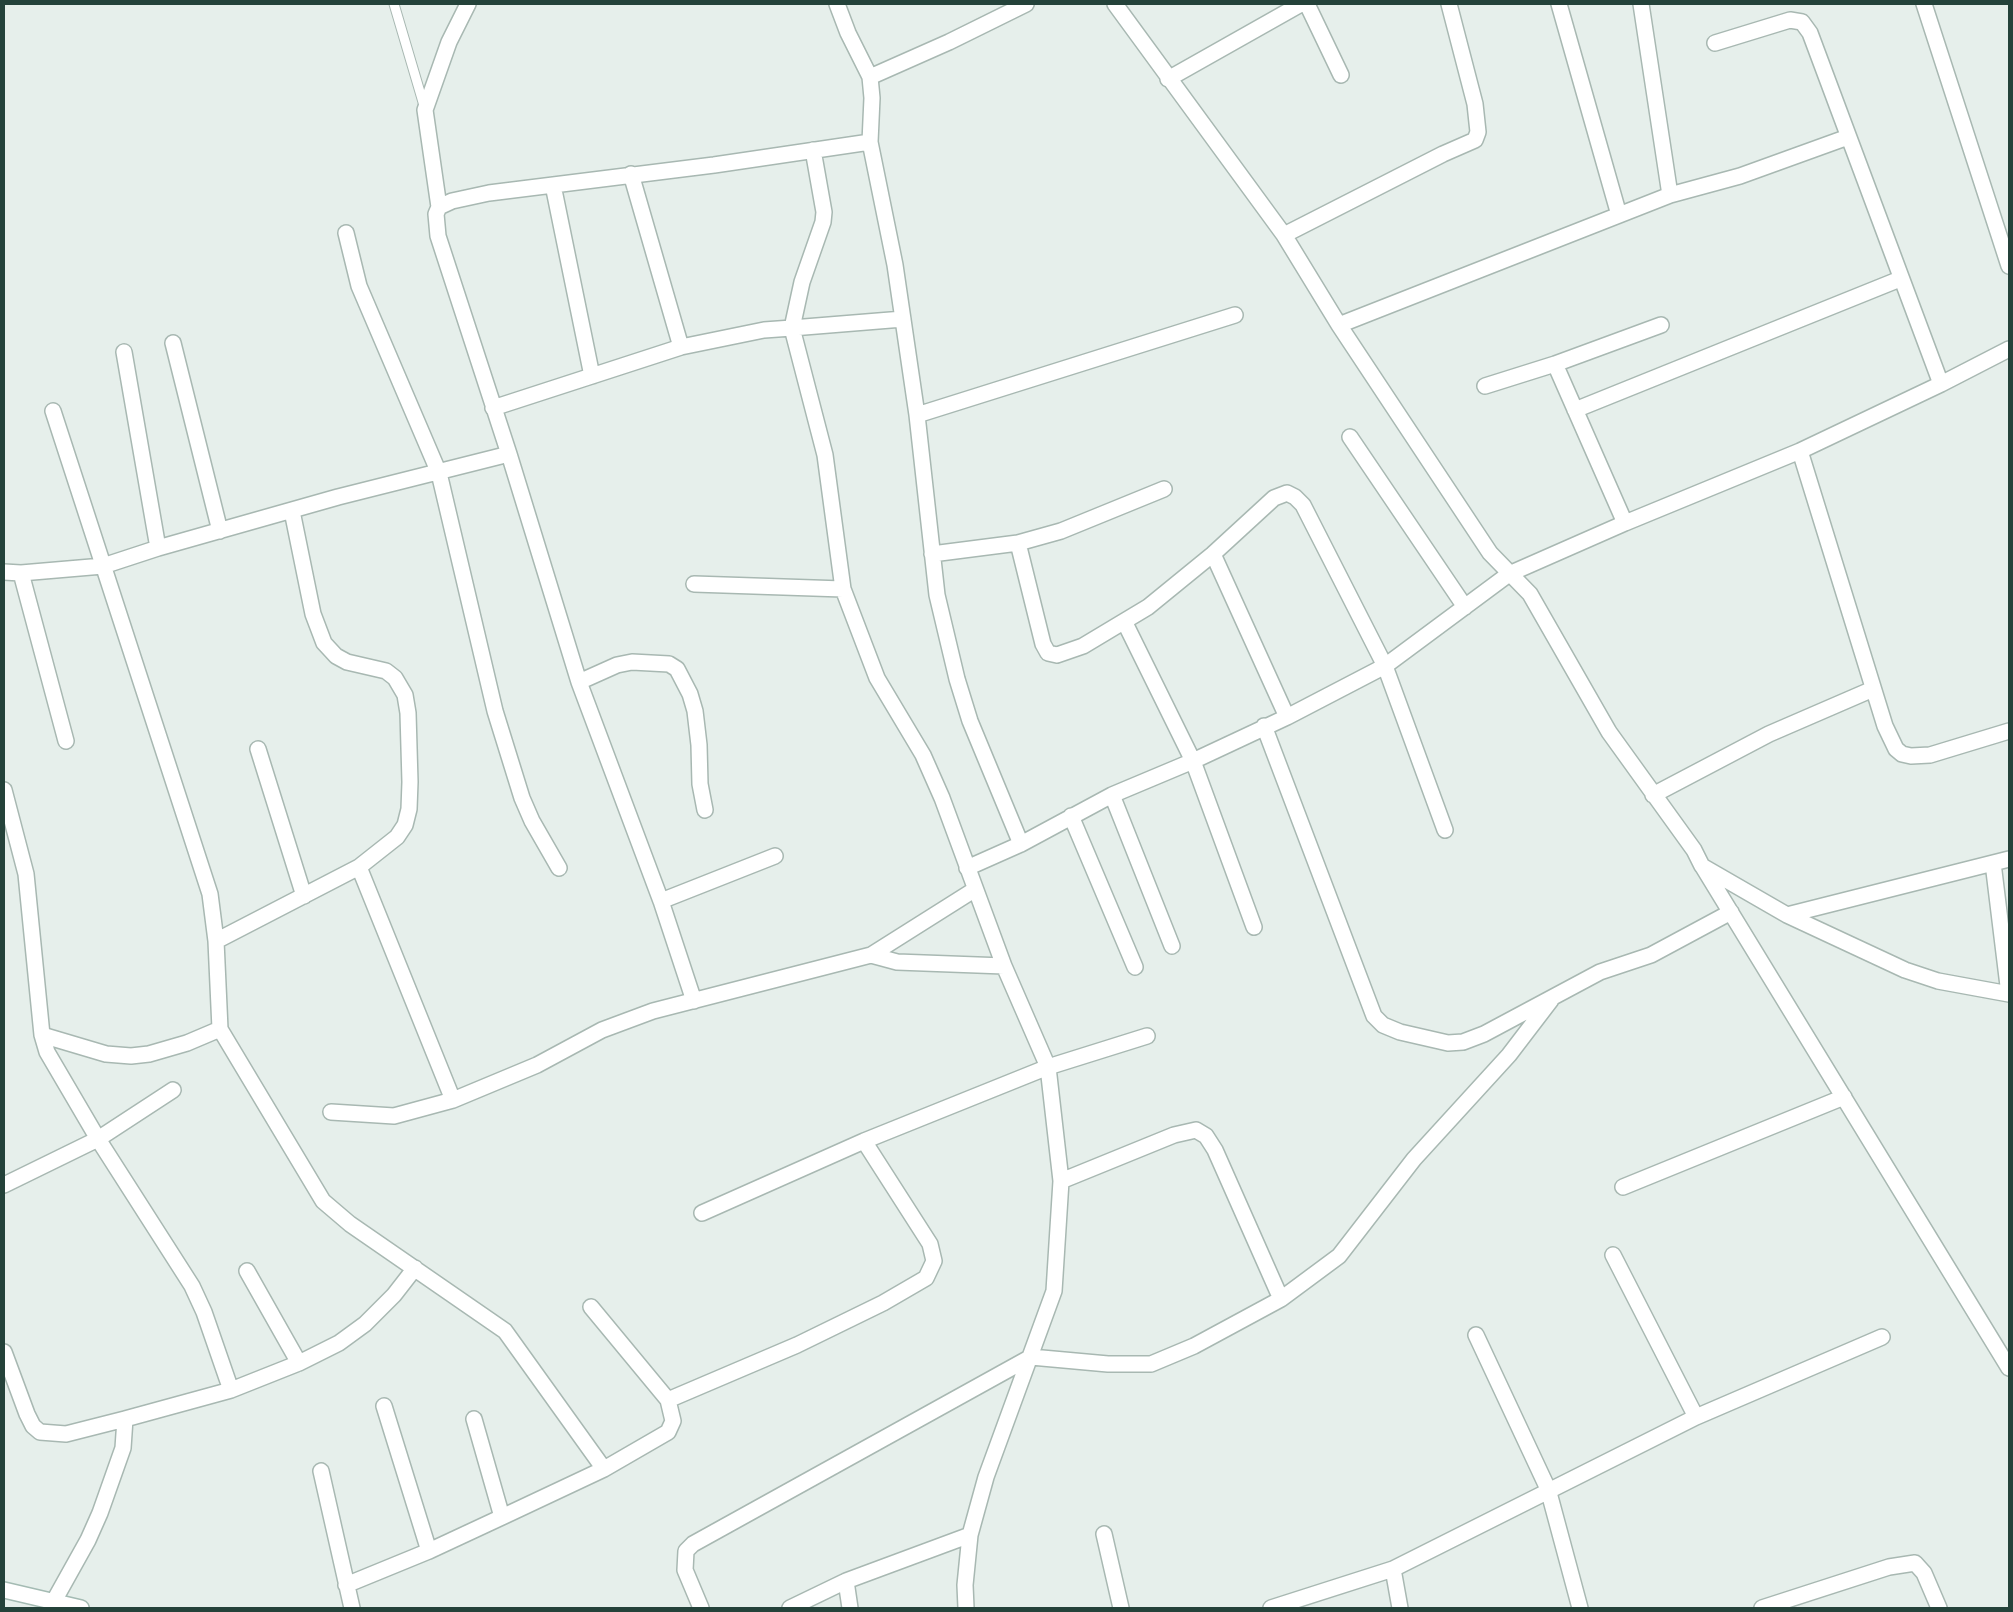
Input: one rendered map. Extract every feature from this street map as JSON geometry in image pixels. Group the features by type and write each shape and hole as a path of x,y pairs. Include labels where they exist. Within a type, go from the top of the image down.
{"street":[{"path":"468,4 449,42 425,110 439,207 436,214 438,236 509,454 579,682 661,901 694,1001"},
{"path":"837,4 848,33 870,77 872,98 870,142 895,265 903,319 917,415 937,595 957,679 970,721 1021,844"},
{"path":"870,77 949,42 1026,4"},
{"path":"1115,4 1168,79 1284,235 1339,325 1490,553 1530,594 1609,732 1702,866 2007,1359"},
{"path":"1168,79 1300,4"},
{"path":"1307,4 1341,75"},
{"path":"1284,235 1443,154 1475,140 1478,132 1475,104 1449,4"},
{"path":"1559,4 1619,215"},
{"path":"1641,4 1670,196"},
{"path":"1924,4 2009,266"},
{"path":"1715,43 1778,22 1790,20 1802,22 1810,33 1900,279 1941,384"},
{"path":"1339,325 1670,196 1740,176 1848,137"},
{"path":"439,207 452,200 488,193 714,165 870,142"},
{"path":"814,150 824,212 823,222 802,282 792,328 825,455 843,589 877,678 923,755 935,781 974,890 1004,966 1048,1067 1061,1181 1054,1291 986,1477 970,1535 965,1585 966,1608"},
{"path":"631,174 681,347"},
{"path":"553,185 592,376"},
{"path":"346,233 359,286 439,473 495,711 522,798 532,822 560,868"},
{"path":"1575,410 1900,279"},
{"path":"917,415 1235,315"},
{"path":"493,408 681,347 764,330 903,319"},
{"path":"1485,386 1555,364 1661,325"},
{"path":"173,344 220,531"},
{"path":"967,868 1021,844 1112,795 1193,761 1264,726 1287,717 1385,666 1509,574 1625,522 1800,451 1941,384 2009,349"},
{"path":"124,352 158,548"},
{"path":"1555,364 1625,522"},
{"path":"53,411 210,894 216,941 220,1029 323,1201 350,1224 505,1331 604,1469"},
{"path":"1350,437 1465,606"},
{"path":"1800,451 1884,726 1896,749 1902,754 1911,756 1930,754 2009,731"},
{"path":"4,572 21,573 103,566 158,548 338,497 509,454"},
{"path":"932,554 1018,543 1060,531 1164,489"},
{"path":"1018,543 1040,636 1048,653 1057,655 1083,646 1125,623 1148,607 1213,554 1274,498 1287,493 1295,496 1302,505 1385,666 1445,830"},
{"path":"216,941 359,867 397,837 404,825 409,809 408,713 405,695 395,678 386,671 347,662 336,656 324,643 313,614 292,511"},
{"path":"1213,554 1287,717"},
{"path":"21,573 66,741"},
{"path":"694,584 843,589"},
{"path":"1125,623 1193,761 1254,927"},
{"path":"579,682 617,665 632,662 669,664 677,669 690,694 695,711 699,745 700,784 705,810"},
{"path":"1653,795 1769,734 1873,689"},
{"path":"1264,726 1374,1016 1383,1025 1400,1032 1448,1043 1463,1042 1484,1034 1551,1000 1600,972 1650,955 1731,912"},
{"path":"258,749 304,896"},
{"path":"4,790 26,874 42,1035 47,1052 98,1139 192,1286 204,1312 232,1390"},
{"path":"1112,795 1172,946"},
{"path":"1071,816 1134,967"},
{"path":"661,901 774,856"},
{"path":"1787,915 2009,859"},
{"path":"1702,866 1787,915 1904,970 1938,980 2009,994 1993,863"},
{"path":"359,867 453,1100"},
{"path":"331,1112 394,1116 453,1100 537,1065 602,1030 653,1011 871,955 974,890"},
{"path":"871,955 897,962 1004,966"},
{"path":"701,1608 685,1565 686,1551 693,1544 1031,1357 1108,1364 1151,1364 1194,1346 1280,1299 1343,1251 1414,1159 1509,1055 1551,1000"},
{"path":"42,1035 106,1054 131,1056 149,1054 187,1043 220,1029"},
{"path":"702,1212 864,1141 1048,1067 1147,1036"},
{"path":"4,1185 98,1139 173,1090"},
{"path":"1623,1187 1844,1097"},
{"path":"1061,1181 1174,1135 1196,1130 1206,1136 1215,1150 1280,1299"},
{"path":"668,1400 797,1345 883,1303 926,1278 934,1261 930,1244 864,1141"},
{"path":"1613,1255 1696,1417"},
{"path":"4,1352 33,1426 40,1432 66,1434 232,1390 299,1364 339,1343 365,1324 394,1295 415,1268"},
{"path":"247,1271 299,1364"},
{"path":"346,1585 429,1551 604,1469 668,1432 673,1421 668,1400 591,1307"},
{"path":"1476,1335 1548,1489 1580,1608"},
{"path":"1271,1608 1393,1569 1548,1489 1696,1417 1882,1338"},
{"path":"384,1406 429,1551"},
{"path":"54,1601 88,1540 100,1513 123,1448 125,1419"},
{"path":"474,1419 502,1517"},
{"path":"321,1470 352,1608"},
{"path":"1104,1534 1121,1608"},
{"path":"790,1608 846,1581 970,1535"},
{"path":"1762,1608 1889,1567 1915,1564 1924,1573 1938,1608"},
{"path":"1393,1569 1400,1608"},
{"path":"846,1581 850,1608"},
{"path":"4,1590 81,1608"}],"lane":[{"path":"394,4 425,110"}]}
